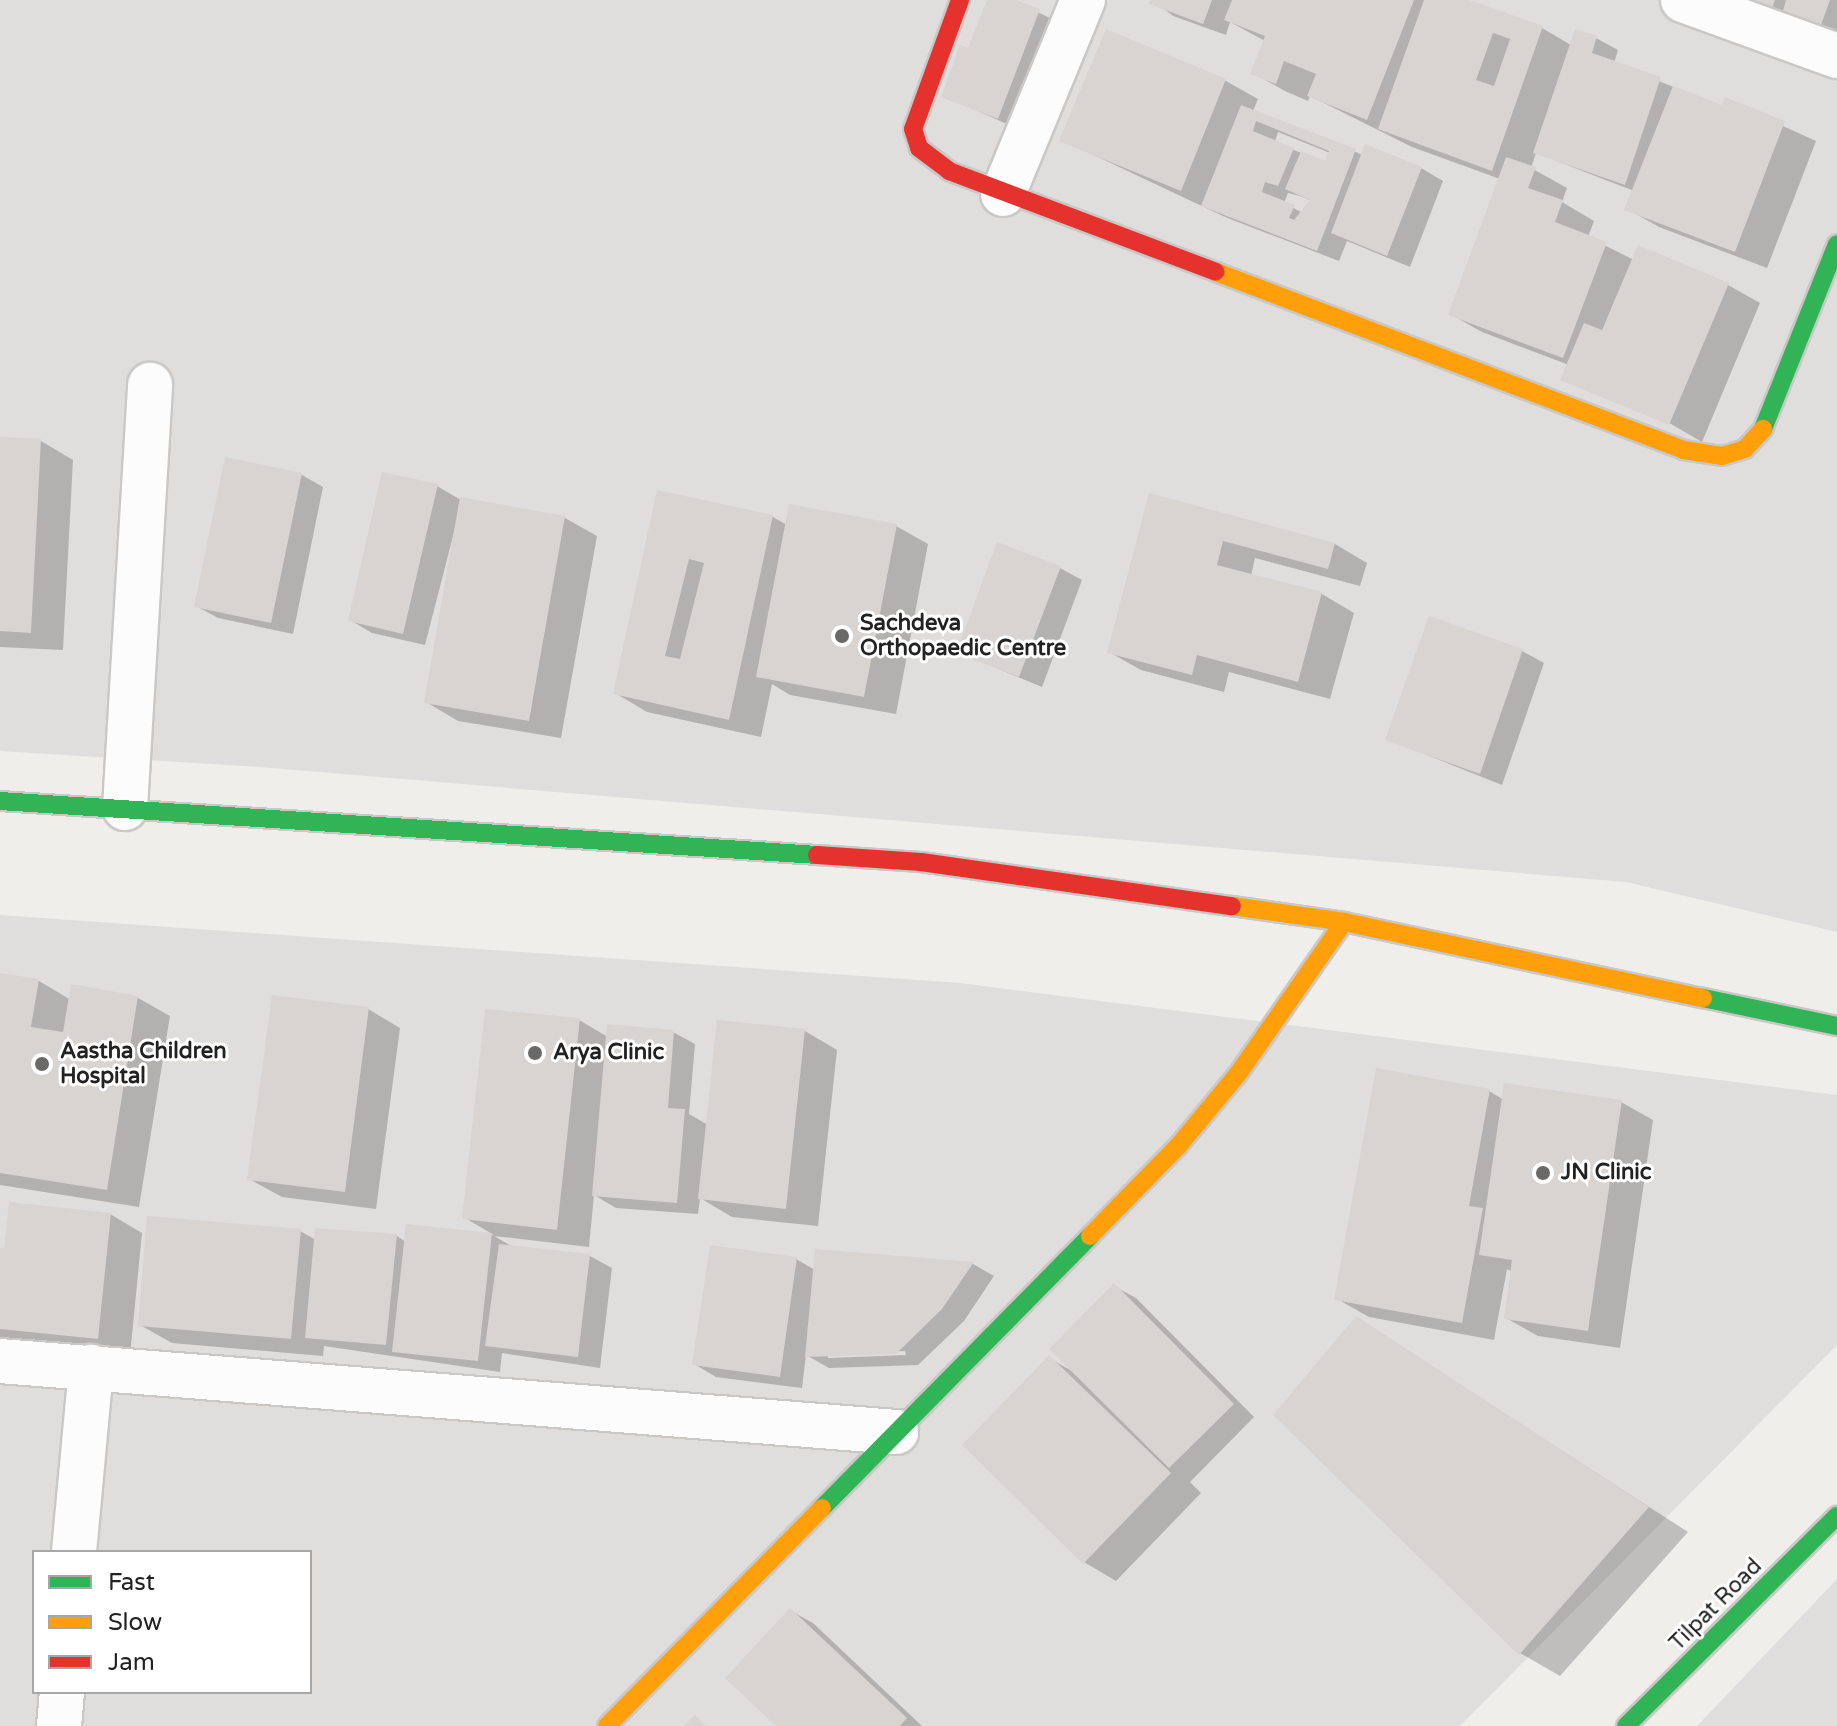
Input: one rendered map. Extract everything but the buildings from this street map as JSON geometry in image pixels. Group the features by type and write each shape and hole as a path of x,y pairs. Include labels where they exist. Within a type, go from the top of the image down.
{"street":[{"path":"960,0 916,108 913,129 929,157 1003,194 1684,450 1722,456 1745,449 1770,418 1837,244"},
{"path":"1003,194 1083,0"},
{"path":"1683,0 1837,56"},
{"path":"125,808 150,385"},
{"path":"0,801 921,862 1344,922 1837,1026"},
{"path":"607,1726 1179,1145 1238,1074 1344,922"},
{"path":"0,1361 896,1432"},
{"path":"74,1550 91,1367"},
{"name":"Tilpat Road","path":"1626,1726 1837,1516"},
{"path":"59,1726 62,1694"}],"shaded area":[{"path":"0,0 1837,0 1837,932 1626,882 259,767 0,751"},
{"path":"0,915 960,983 1837,1095 1837,1345 1460,1726 0,1726"},
{"path":"1837,1579 1837,1726 1697,1726"}],"traffic: fast":[{"path":"1763,429 1837,244"},
{"path":"0,801 817,855"},
{"path":"1703,998 1837,1026"},
{"path":"822,1508 1090,1236"},
{"path":"1626,1726 1837,1516"}],"traffic: slow":[{"path":"1216,272 1684,450 1722,456 1745,449 1763,429"},
{"path":"1232,906 1344,922 1703,998"},
{"path":"1090,1236 1179,1145 1238,1074 1344,922"},
{"path":"607,1726 822,1508"}],"traffic: jam":[{"path":"960,0 913,129 919,148 949,171 1216,272"},
{"path":"817,855 921,862 1232,906"}],"place":[{"name":"Sachdeva Orthopaedic Centre","path":"842,636"},
{"name":"Arya Clinic","path":"535,1053"},
{"name":"Aastha Children Hospital","path":"42,1064"},
{"name":"JN Clinic","path":"1543,1173"}]}
